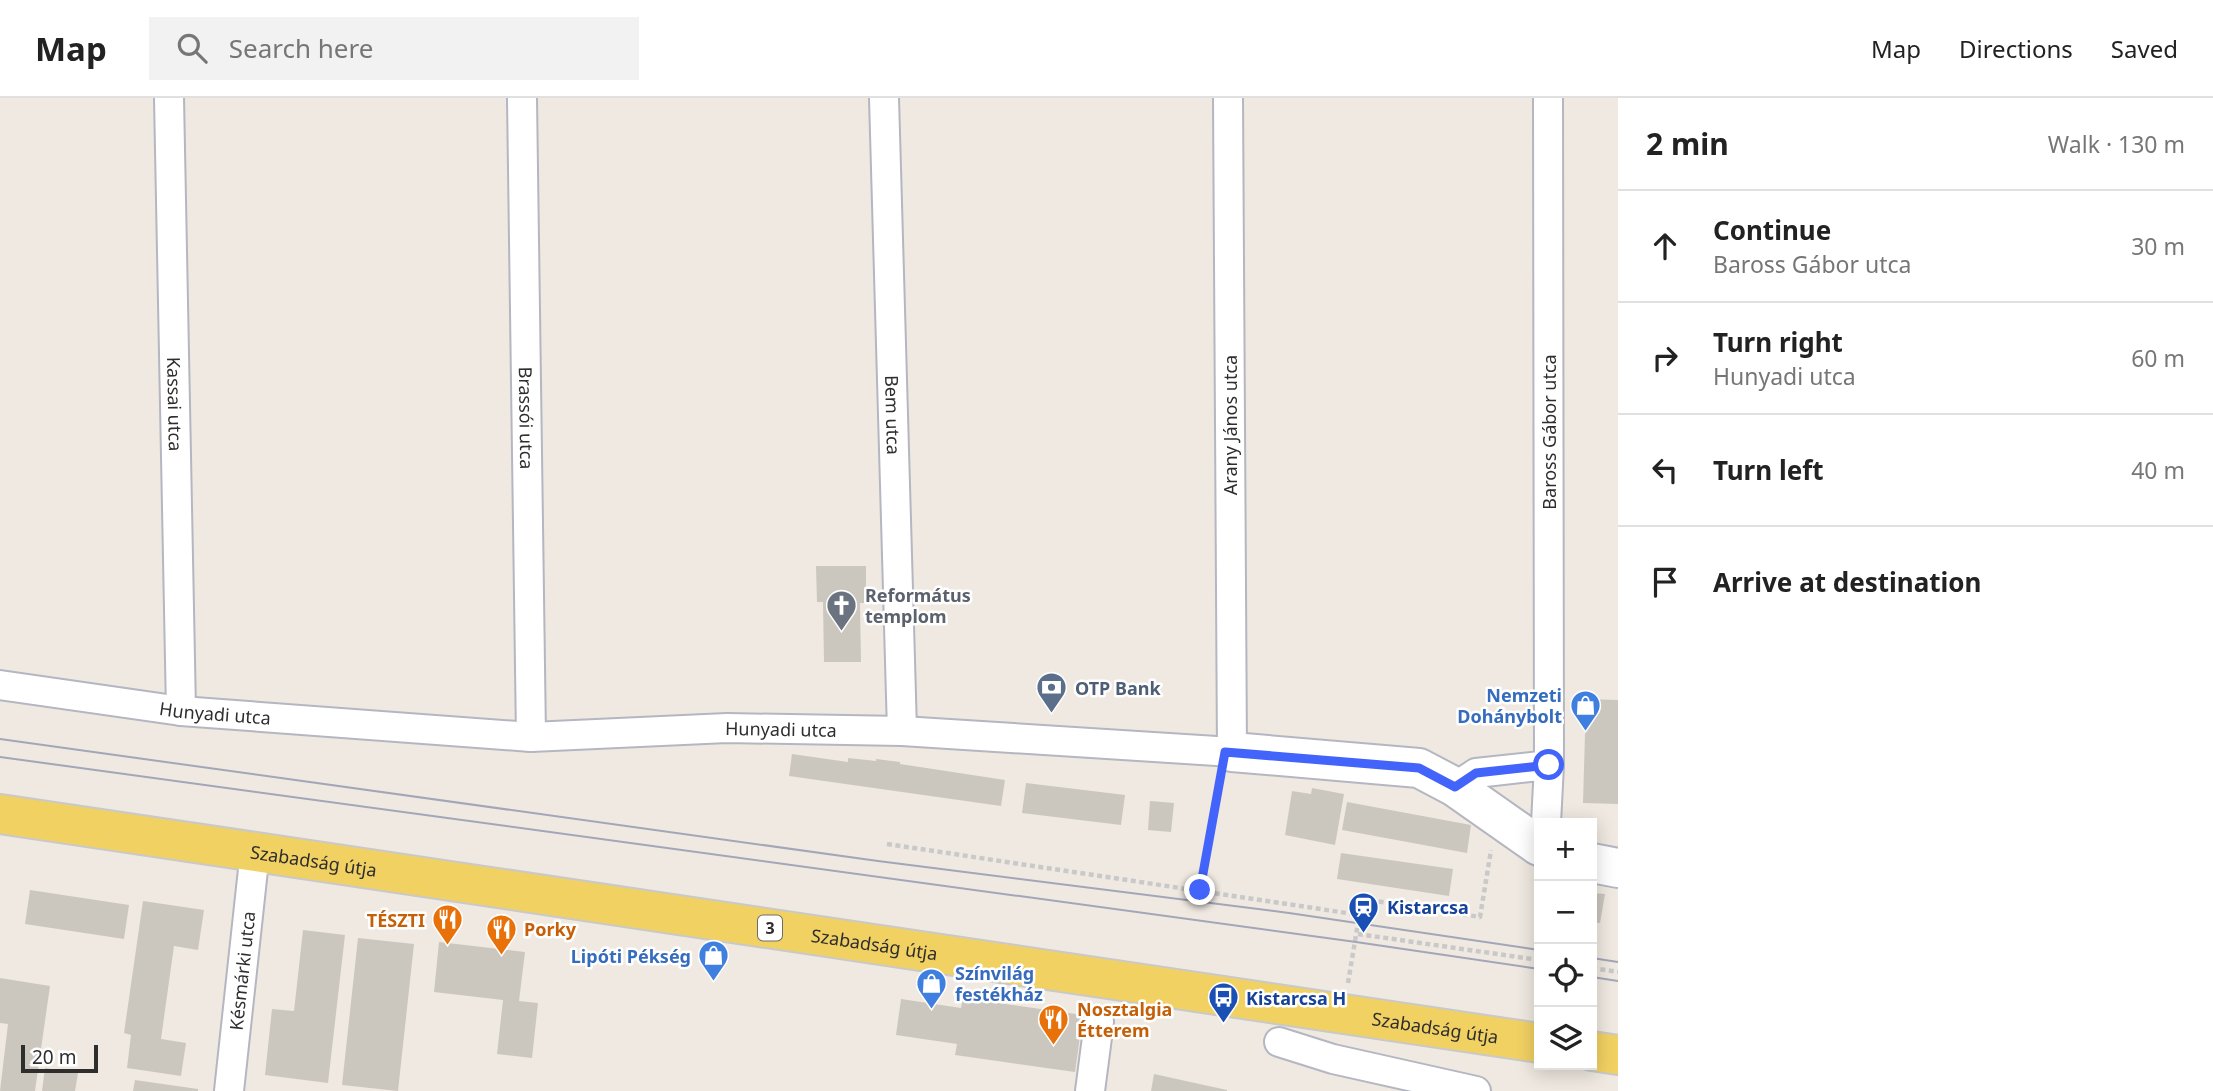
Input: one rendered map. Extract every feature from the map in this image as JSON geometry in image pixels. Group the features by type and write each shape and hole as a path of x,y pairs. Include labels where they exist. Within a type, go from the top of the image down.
{"main road":[{"name":"Szabadság útja","path":"0,814 1534,1042"},
{"path":"1597,1052 1618,1055"}],"street":[{"name":"Kassai utca","path":"169,98 181,710"},
{"name":"Brassói utca","path":"522,98 531,737"},
{"name":"Bem utca","path":"884,98 902,732"},
{"name":"Arany János utca","path":"1228,98 1229,752"},
{"name":"Baross Gábor utca","path":"1546,818 1549,765 1548,98"},
{"name":"Hunyadi utca","path":"0,685 181,710 531,737 727,727 902,732 1229,752 1419,768 1455,787 1534,843"},
{"path":"1455,787 1476,773 1549,765"},
{"name":"Késmárki utca","path":"229,1091 255,851"},
{"path":"1597,864 1618,868"},
{"path":"1090,1091 1099,1022"},
{"path":"1279,1042 1333,1059 1476,1091"}],"path":[{"path":"1200,890 1229,752"},
{"path":"1342,1013 1358,934 1362,899 1480,917 1497,817"},
{"path":"887,844 1360,915"},
{"path":"1358,934 1534,959"},
{"path":"1597,969 1618,972"}],"building":[{"name":"Református templom","path":"816,566 866,566 866,603 860,603 861,662 824,662 823,602 817,602"},
{"path":"1586,699 1618,700 1618,804 1583,803"},
{"path":"792,754 848,762 848,758 876,759 1005,780 1001,806 789,776"},
{"path":"1026,783 1125,795 1121,825 1022,813"},
{"path":"1312,788 1344,794 1335,845 1285,835 1292,791 1311,794"},
{"path":"1150,801 1174,803 1171,832 1148,830"},
{"path":"1347,802 1471,825 1467,853 1342,830"},
{"path":"1341,853 1453,869 1449,896 1337,879"},
{"path":"30,890 129,905 124,939 25,924"},
{"path":"1597,893 1605,894 1600,923 1597,923"},
{"path":"143,901 204,910 198,950 174,946 161,1039 186,1043 181,1076 127,1068 131,1035 124,1033"},
{"path":"303,930 345,935 328,1083 265,1075 272,1009 294,1011"},
{"path":"358,938 414,944 398,1091 342,1085"},
{"path":"439,942 525,952 519,1001 538,1003 532,1058 497,1054 503,1000 434,992"},
{"path":"0,978 50,986 35,1091 0,1091 8,1024 0,1023"},
{"path":"963,998 1083,1015 1075,1072 955,1055 957,1044 896,1035 901,999 961,1008"},
{"path":"45,1068 78,1073 75,1091 42,1091"},
{"path":"1154,1074 1227,1090 1227,1091 1151,1091"},
{"path":"135,1080 198,1089 198,1091 133,1091"}],"tram line":[{"path":"0,739 878,861 1289,913 1534,949"},
{"path":"0,757 1534,968"},
{"path":"1597,959 1618,962"},
{"path":"1597,978 1618,981"}],"place":[{"name":"Református templom","path":"842,632"},
{"name":"OTP Bank","path":"1052,715"},
{"name":"Nemzeti Dohánybolt","path":"1585,732"},
{"name":"Kistarcsa","path":"1364,934"},
{"name":"TÉSZTI","path":"448,947"},
{"name":"Porky","path":"501,956"},
{"name":"Lipóti Pékség","path":"714,983"},
{"name":"Színvilág festékház","path":"932,1010"},
{"name":"Kistarcsa H","path":"1223,1025"},
{"name":"Nosztalgia Étterem","path":"1054,1046"}],"route":[{"path":"1200,890 1225,752 1419,768 1455,787 1476,773 1549,765"}]}
